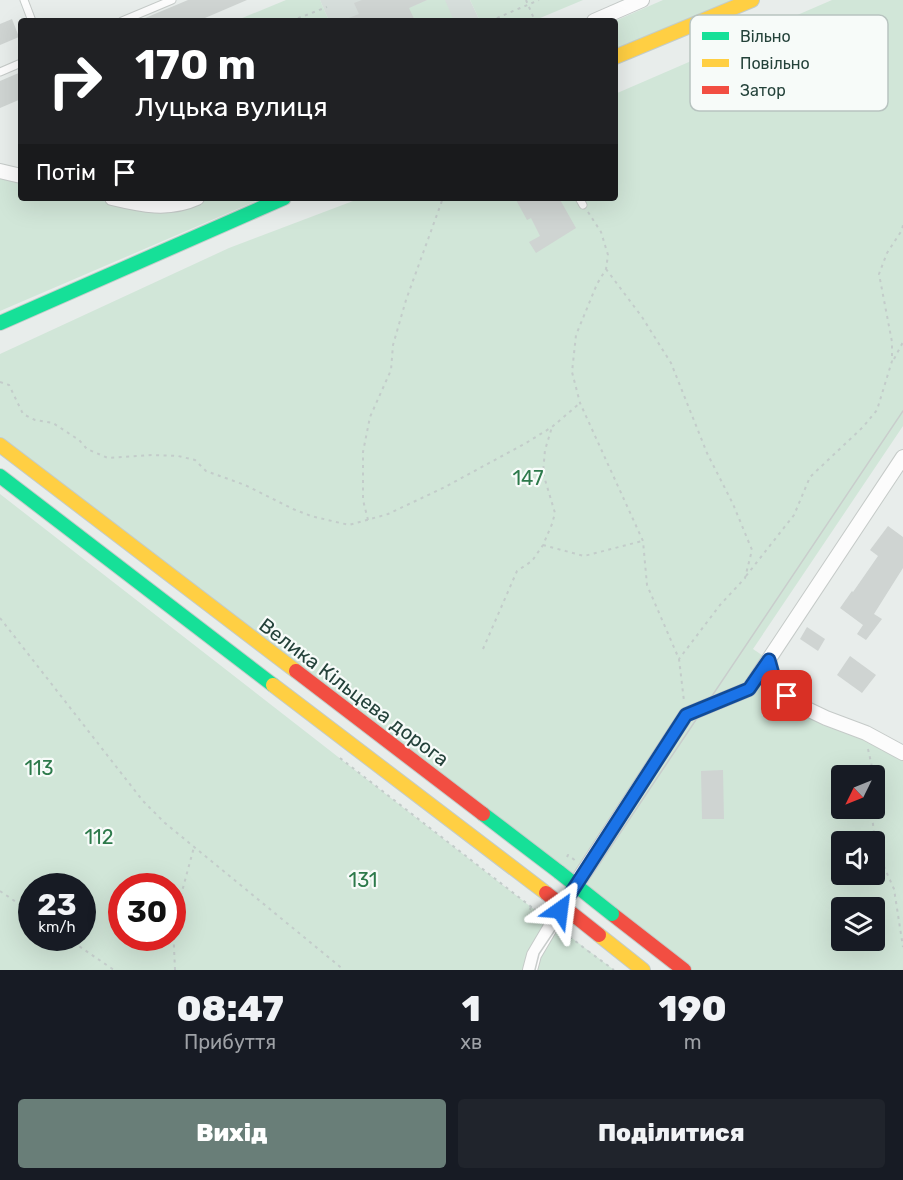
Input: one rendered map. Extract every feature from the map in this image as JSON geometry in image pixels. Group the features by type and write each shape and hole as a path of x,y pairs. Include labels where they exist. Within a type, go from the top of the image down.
{"main road":[{"path":"716,15 752,0"},
{"path":"618,56 690,26"},
{"path":"0,322 277,201"},
{"name":"Велика Кільцева дорога","path":"0,445 684,970"},
{"path":"0,476 644,970"}],"street":[{"path":"601,18 642,0"},
{"path":"0,171 18,175"},
{"path":"124,201 163,207 186,201"},
{"path":"530,970 534,955 568,897 686,715 749,689 903,457"},
{"path":"769,660 776,685 803,707 866,733 903,753"}],"lane":[{"path":"24,0 31,18"},
{"path":"129,18 172,0"},
{"path":"0,72 18,64"},
{"path":"581,201 583,205"}],"path":[{"path":"526,0 534,18"},
{"path":"497,18 539,0"},
{"path":"299,18 327,7"},
{"path":"368,520 363,500 363,453 370,417 390,370 393,345 406,300 443,201"},
{"path":"583,205 601,232 608,255 606,269 576,335 572,372 580,403 643,541 647,585 679,660 686,715"},
{"path":"892,361 892,342 879,274 887,253 903,225"},
{"path":"606,269 642,317 671,363 707,453 734,504 752,550 745,578"},
{"path":"679,660 720,605 745,578 794,515 810,477 863,427 877,410 892,361 903,342"},
{"path":"0,382 9,385 23,414 35,420 53,423 79,440 87,449 108,458 152,455 178,456 195,460 206,471 245,485 311,516 349,525 388,514 445,487 552,427 580,403"},
{"path":"483,649 517,571 532,561 543,546 555,513 543,473 545,450 552,427"},
{"path":"543,546 584,556 643,541"},
{"path":"0,618 143,801 165,823 344,970"},
{"path":"867,745 872,765"},
{"path":"873,819 876,849 894,889 903,947"},
{"path":"175,970 173,925 194,846"},
{"path":"566,858 568,855 578,862"},
{"path":"0,891 18,903"},
{"path":"540,920 529,911 531,908 614,970"},
{"path":"86,951 114,970"}],"shaded area":[{"path":"320,0 470,0 479,18 328,18"}],"green space":[{"path":"286,0 320,0 328,18 242,18"},
{"path":"427,0 445,0 453,18 412,18 409,8"},
{"path":"470,0 583,0 540,18 479,18"},
{"path":"663,0 733,0 697,15 690,15 690,18 618,48 618,20"},
{"name":"147","path":"832,0 903,0 903,426 753,649 769,660 776,685 903,753 903,970 684,970 0,445 0,354 229,248 353,201 618,201 618,93 690,62 690,111 888,111 888,15 797,15"},
{"path":"0,175 18,180 18,201 103,201 162,213 190,207 203,201 256,201 0,311"},
{"name":"131","path":"0,494 531,907 614,970 0,970"}],"building":[{"path":"188,0 247,0 205,18 145,18"},
{"path":"362,0 427,0 409,8 414,18 349,18 359,14 354,3"},
{"path":"12,19 18,37 0,45 0,24"},
{"path":"18,73 18,100 0,108 0,81"},
{"path":"517,201 561,201 576,228 536,253 529,242 540,236 531,218 527,220"},
{"path":"888,526 903,537 903,568 874,614 882,619 866,640 857,634 863,625 840,608 878,556 870,550"},
{"path":"807,627 825,639 818,651 800,639"},
{"path":"850,656 876,675 862,693 837,675"},
{"path":"723,770 724,819 702,819 701,771"}],"tram line":[{"path":"535,970 539,954 903,411"}],"traffic: fast":[{"path":"0,323 277,201"},
{"path":"0,476 273,685"},
{"path":"483,814 559,872"},
{"path":"559,872 612,914"}],"traffic: slow":[{"path":"716,15 752,0"},
{"path":"618,56 690,26"},
{"path":"0,445 296,671"},
{"path":"273,685 546,893"},
{"path":"599,935 643,970"}],"traffic: jam":[{"path":"296,671 483,814"},
{"path":"546,893 599,935"},
{"path":"612,914 684,970"}],"route":[{"path":"560,910 686,715 749,689 769,660 772,677 776,685 787,696"}],"park label":[{"name":"113","path":"39,768"},
{"name":"112","path":"99,837"}]}
